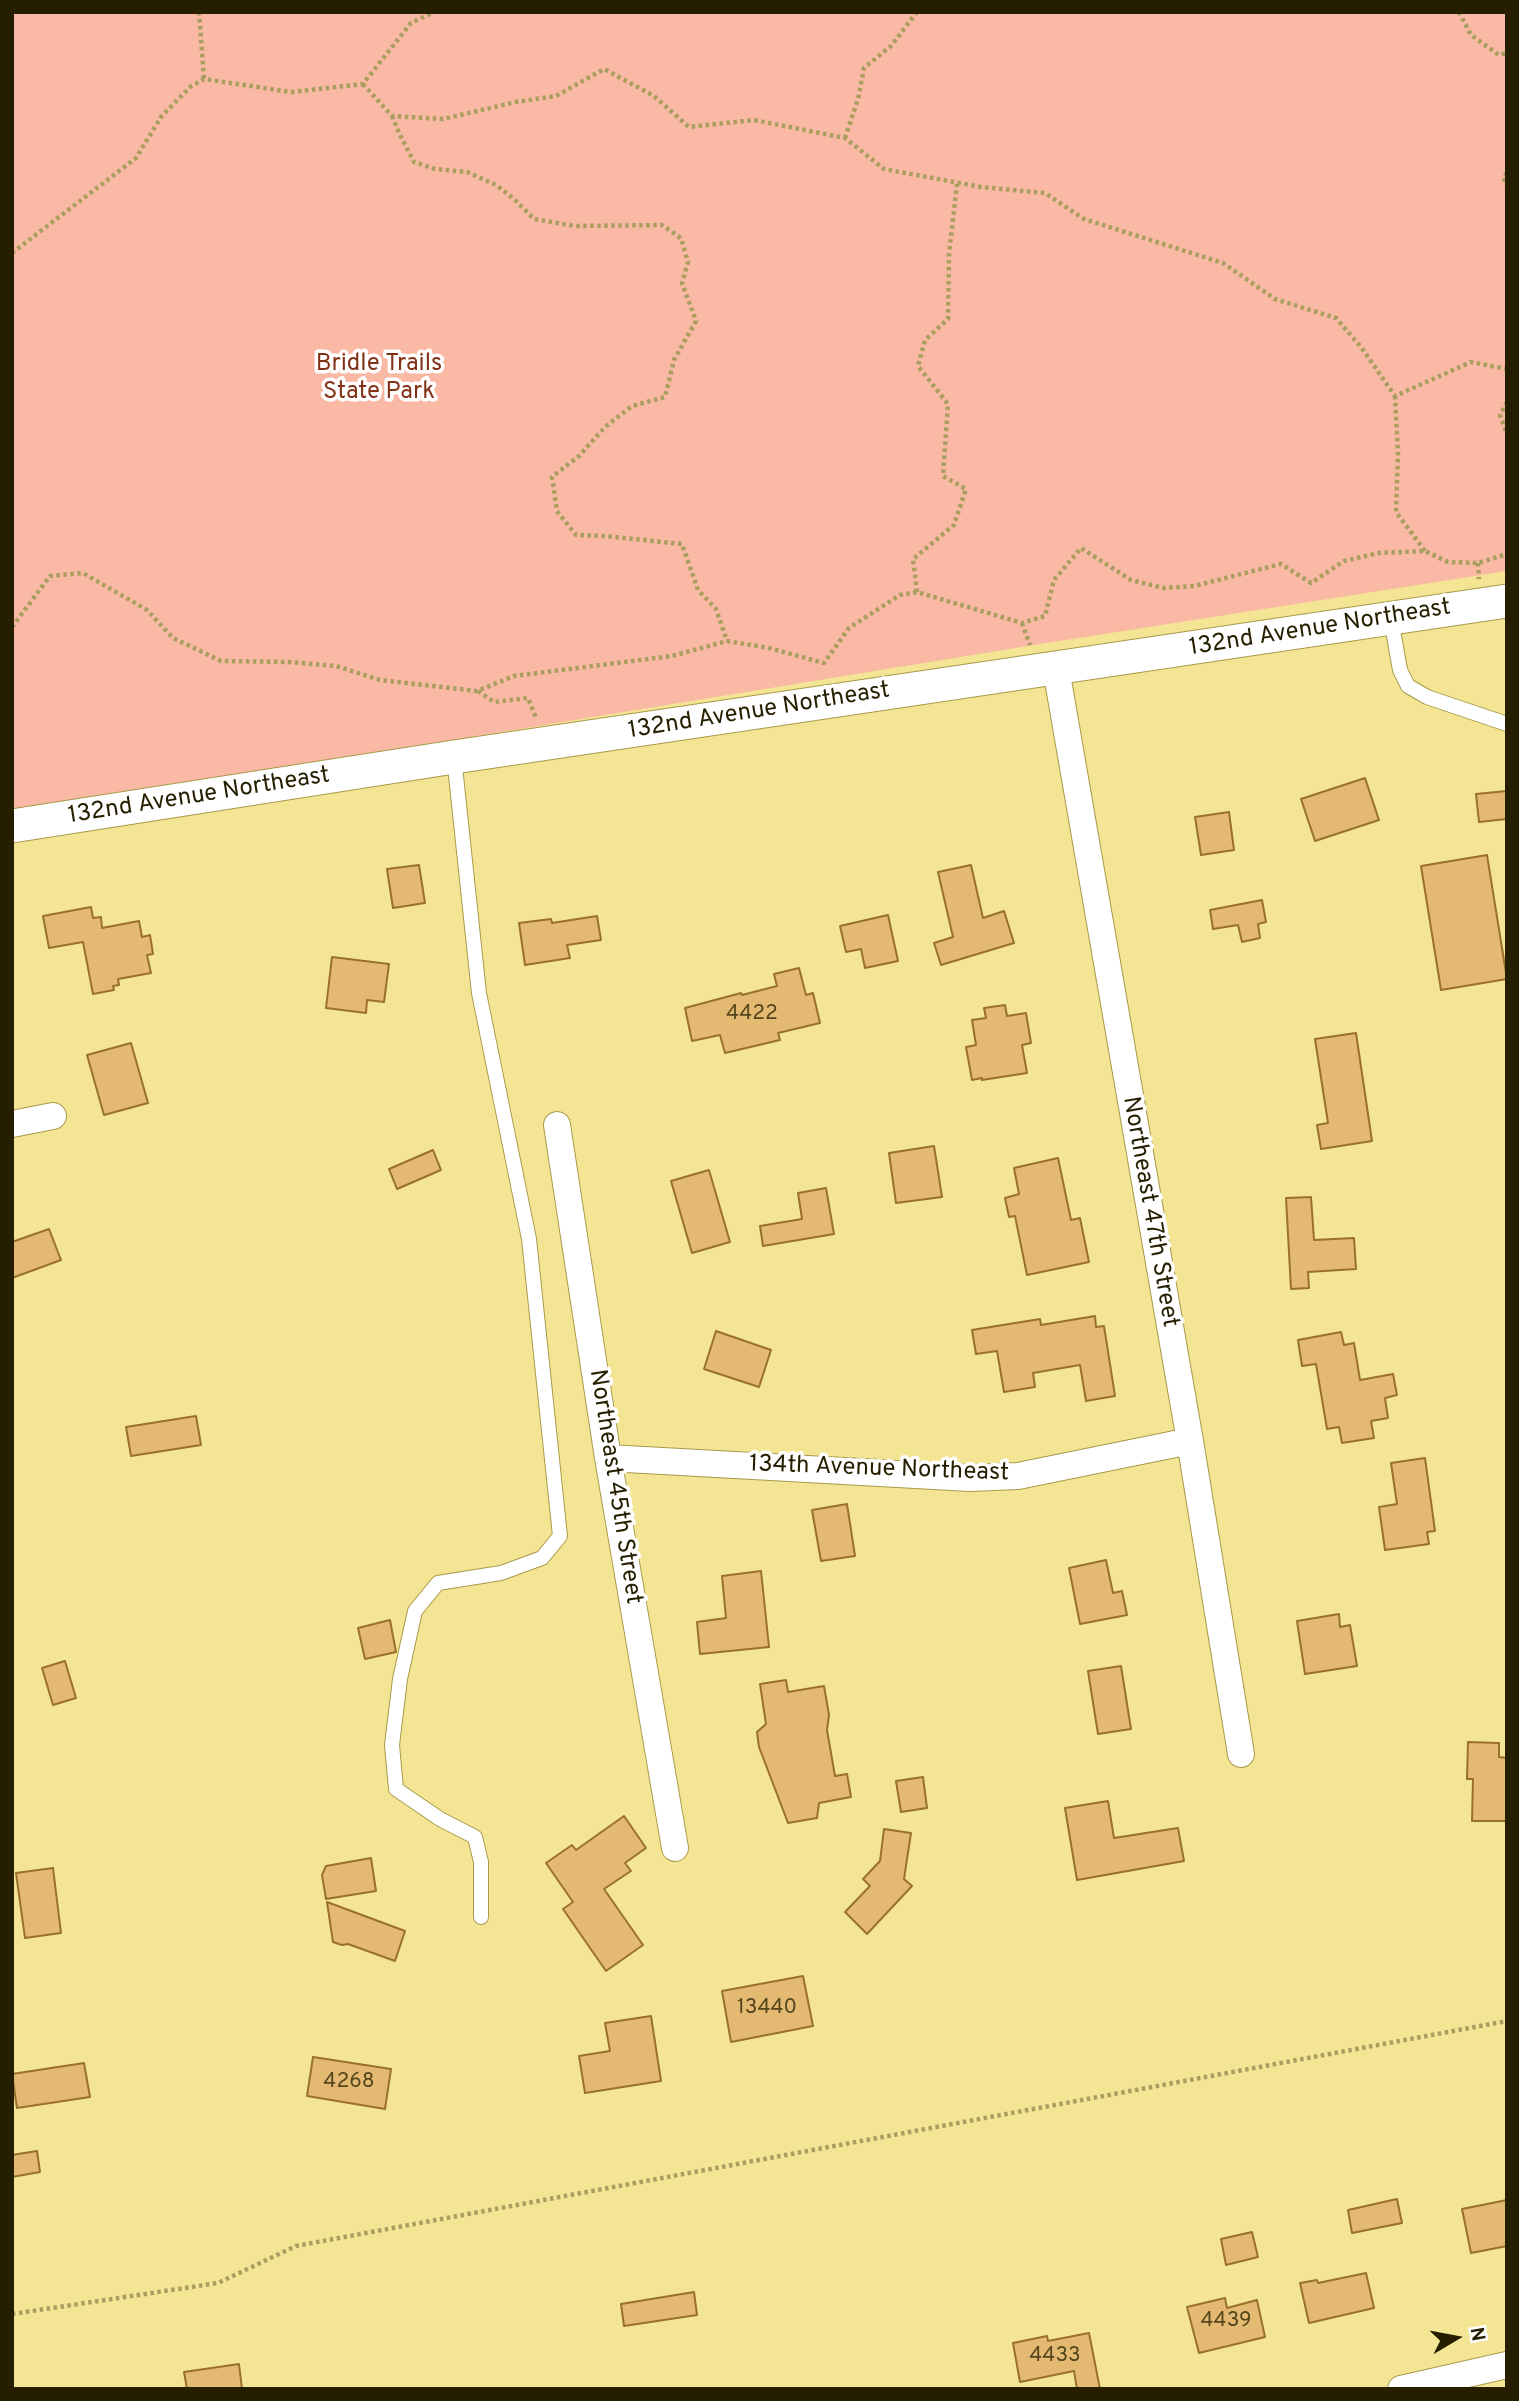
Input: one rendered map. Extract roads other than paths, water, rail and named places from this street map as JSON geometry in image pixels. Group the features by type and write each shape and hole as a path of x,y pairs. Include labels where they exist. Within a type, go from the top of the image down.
{"street":[{"name":"132nd Avenue Northeast","path":"12,826 546,744 1044,659 1391,619 1507,601"},
{"name":"Northeast 47th Street","path":"1044,659 1190,1441 1241,1754"},
{"path":"12,1124 53,1116"},
{"name":"Northeast 45th Street","path":"557,1125 608,1458 675,1848"},
{"name":"134th Avenue Northeast","path":"608,1458 970,1478 1018,1476 1190,1441"},
{"path":"1401,2389 1507,2365"}],"lane":[{"path":"1391,619 1400,670 1408,686 1427,697 1507,724"},
{"path":"454,757 479,993 529,1239 559,1536 542,1558 501,1573 438,1583 415,1611 400,1679 392,1745 396,1789 440,1819 475,1837 481,1862 481,1917"}],"park label":[{"name":"Bridle Trails State Park","path":"379,379"}]}
